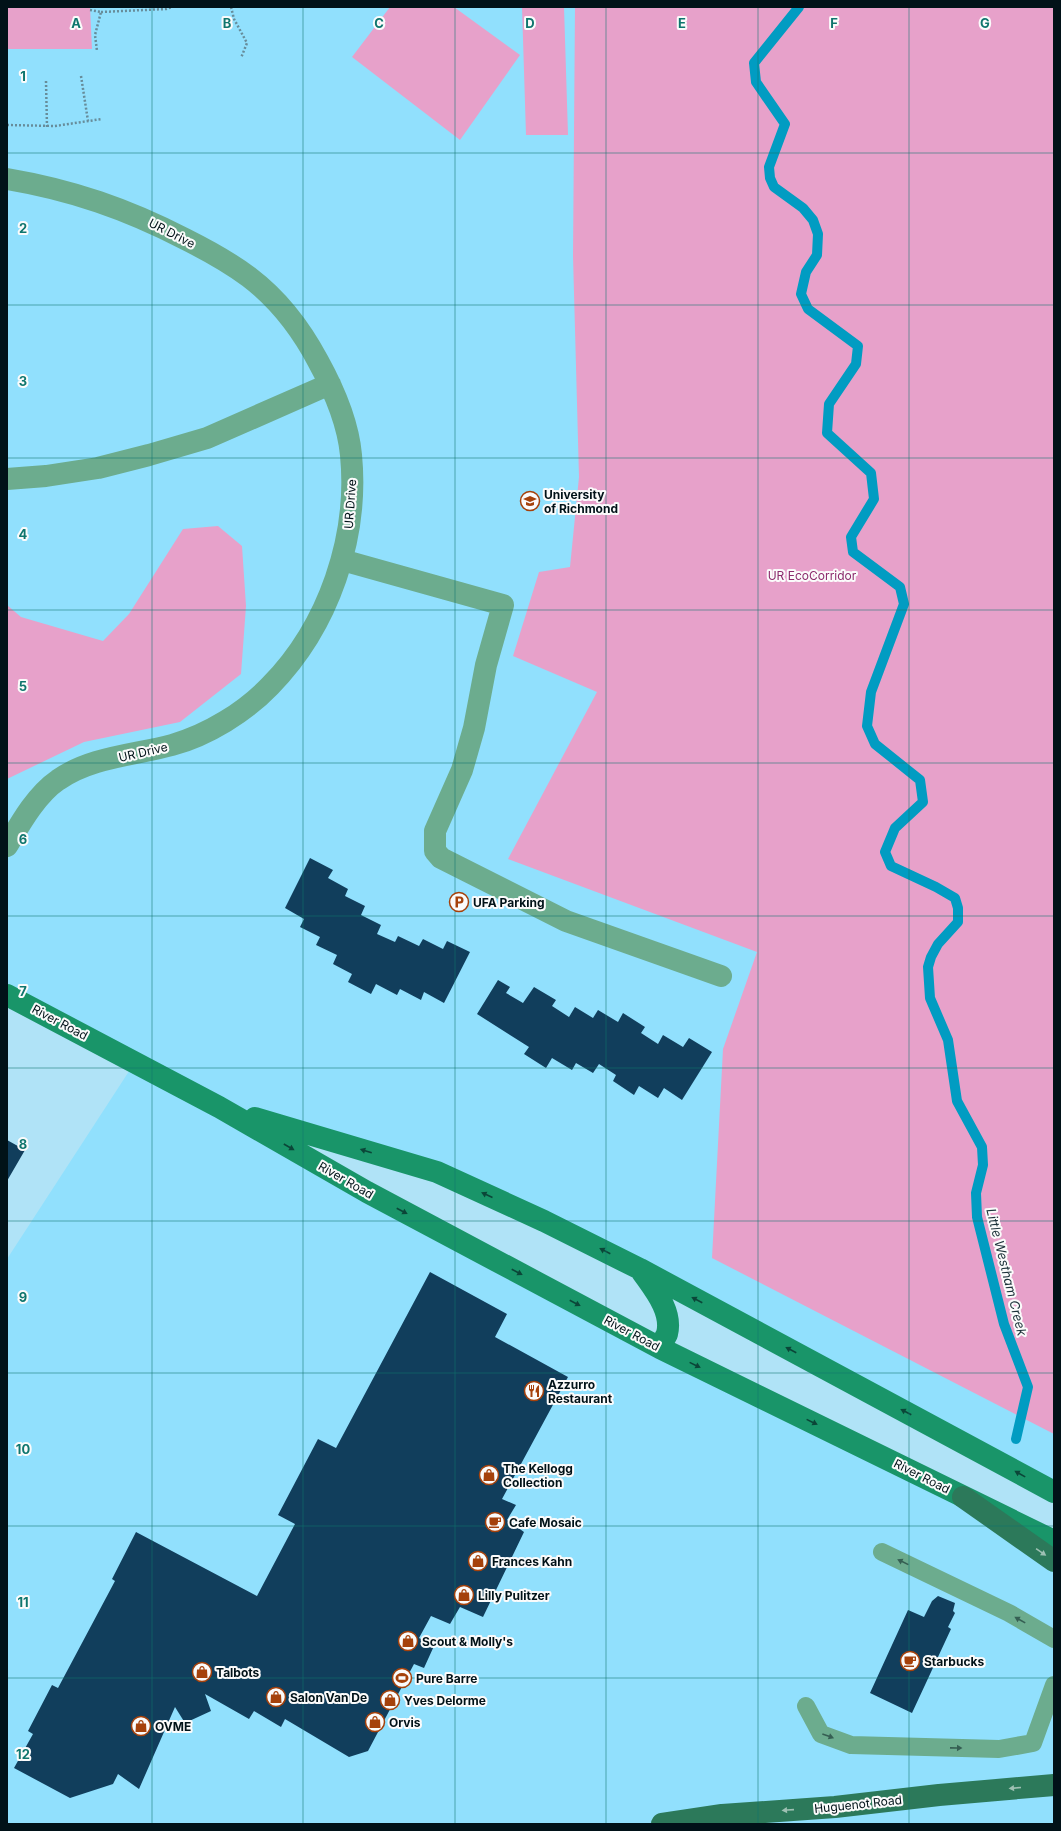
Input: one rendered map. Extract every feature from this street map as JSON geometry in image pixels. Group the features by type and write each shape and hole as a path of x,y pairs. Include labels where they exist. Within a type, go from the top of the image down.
{"main road":[{"name":"River Road","path":"7,994 219,1107 367,1192 660,1348 1054,1541"},
{"name":"River Road","path":"219,1107 436,1172 544,1221 640,1269 1054,1492"},
{"path":"640,1269 661,1299 666,1316 667,1333 660,1348"},
{"path":"963,1497 1054,1561"},
{"name":"Huguenot Road","path":"662,1824 722,1816 835,1807 939,1795 1054,1785"}],"street":[{"name":"UR Drive","path":"7,179 55,188 101,202 138,216 211,252 249,277 280,306 304,335 330,384 345,423 351,453 352,491 350,526 342,560 328,596 295,657 270,686 243,710 209,730 176,744 92,763 73,770 56,781 37,800 7,846"},
{"path":"7,479 46,476 98,468 149,456 208,438 330,384"},
{"path":"342,560 503,606 486,665 474,728 462,770 434,831 433,841 435,851 441,858 566,921 720,976"}],"lane":[{"path":"882,1552 1009,1613 1054,1639"},
{"path":"806,1706 821,1734 851,1745 999,1749 1034,1743 1054,1685"}],"path":[{"path":"90,10 101,12 166,9 172,7"},
{"path":"230,7 234,19 247,43 241,58"},
{"path":"97,51 96,35 101,12"},
{"path":"81,76 88,121"},
{"path":"46,81 47,127"},
{"path":"7,125 47,127 102,119"}],"shaded area":[{"name":"University of Richmond","path":"7,7 1054,7 1054,1492 544,1221 221,1108 1054,1541 1054,1824 7,1824 7,1259 135,1062 7,995"}],"green space":[{"path":"7,7 90,7 92,49 7,49"},
{"path":"390,7 454,7 520,55 460,140 352,57"},
{"path":"522,7 564,7 568,135 526,135"},
{"name":"UR EcoCorridor","path":"575,7 1054,7 1054,1434 712,1258 723,1049 757,952 508,859 597,692 513,656 539,572 570,567 579,477 573,256"},
{"path":"218,526 242,546 246,606 241,674 180,722 84,742 7,779 7,605 21,617 103,641 129,614 183,529"}],"building":[{"path":"310,858 333,870 328,878 348,889 345,896 365,906 361,915 381,925 377,934 395,942 398,936 419,946 423,939 443,949 447,941 470,952 444,1003 424,992 421,1000 400,989 397,995 376,984 371,994 348,982 352,974 333,964 337,955 316,945 320,937 300,927 304,919 285,908"},
{"path":"498,980 510,987 506,993 523,1003 534,987 556,1000 552,1006 569,1017 575,1007 593,1018 598,1010 618,1022 623,1013 645,1027 641,1033 658,1044 663,1035 683,1047 689,1038 712,1052 682,1100 664,1088 658,1098 639,1086 634,1095 613,1081 616,1075 599,1064 593,1073 576,1063 572,1070 552,1058 546,1068 524,1054 529,1047 477,1014"},
{"path":"7,1140 25,1150 7,1181"},
{"path":"430,1272 507,1314 495,1337 568,1377 502,1499 516,1505 507,1520 524,1532 483,1617 460,1607 450,1624 431,1616 419,1638 434,1646 424,1668 414,1664 368,1751 349,1757 285,1719 281,1727 254,1711 249,1719 205,1694 211,1711 185,1723 175,1707 139,1789 118,1774 113,1784 70,1798 14,1768 33,1734 28,1731 52,1685 58,1688 115,1581 112,1579 136,1532 257,1596 295,1524 278,1515 318,1439 336,1448"},
{"name":"Starbucks","path":"938,1596 955,1603 953,1611 955,1613 948,1627 951,1629 912,1713 870,1693 908,1610 924,1617 932,1601"}],"waterway":[{"name":"Little Westham Creek","path":"799,7 754,63 756,82 785,124 769,167 770,178 774,187 803,208 813,220 818,234 817,255 806,272 801,294 808,309 858,346 856,364 829,404 827,433 871,473 874,499 851,537 853,552 900,587 904,604 871,692 867,726 875,744 920,780 923,802 895,828 885,852 891,866 936,887 955,898 958,908 958,922 938,944 931,957 928,967 930,998 948,1040 957,1101 982,1147 983,1165 976,1193 977,1217 1004,1324 1028,1387 1016,1439"}],"place":[{"name":"University of Richmond","path":"530,501"},
{"name":"UFA Parking","path":"459,902"},
{"name":"Azzurro Restaurant","path":"534,1391"},
{"name":"The Kellogg Collection","path":"489,1475"},
{"name":"Cafe Mosaic","path":"495,1522"},
{"name":"Frances Kahn","path":"478,1561"},
{"name":"Lilly Pulitzer","path":"464,1595"},
{"name":"Scout & Molly's","path":"408,1641"},
{"name":"Starbucks","path":"910,1661"},
{"name":"Talbots","path":"202,1672"},
{"name":"Pure Barre","path":"402,1678"},
{"name":"Salon Van De","path":"276,1697"},
{"name":"Yves Delorme","path":"390,1700"},
{"name":"Orvis","path":"375,1722"},
{"name":"OVME","path":"141,1726"}]}
